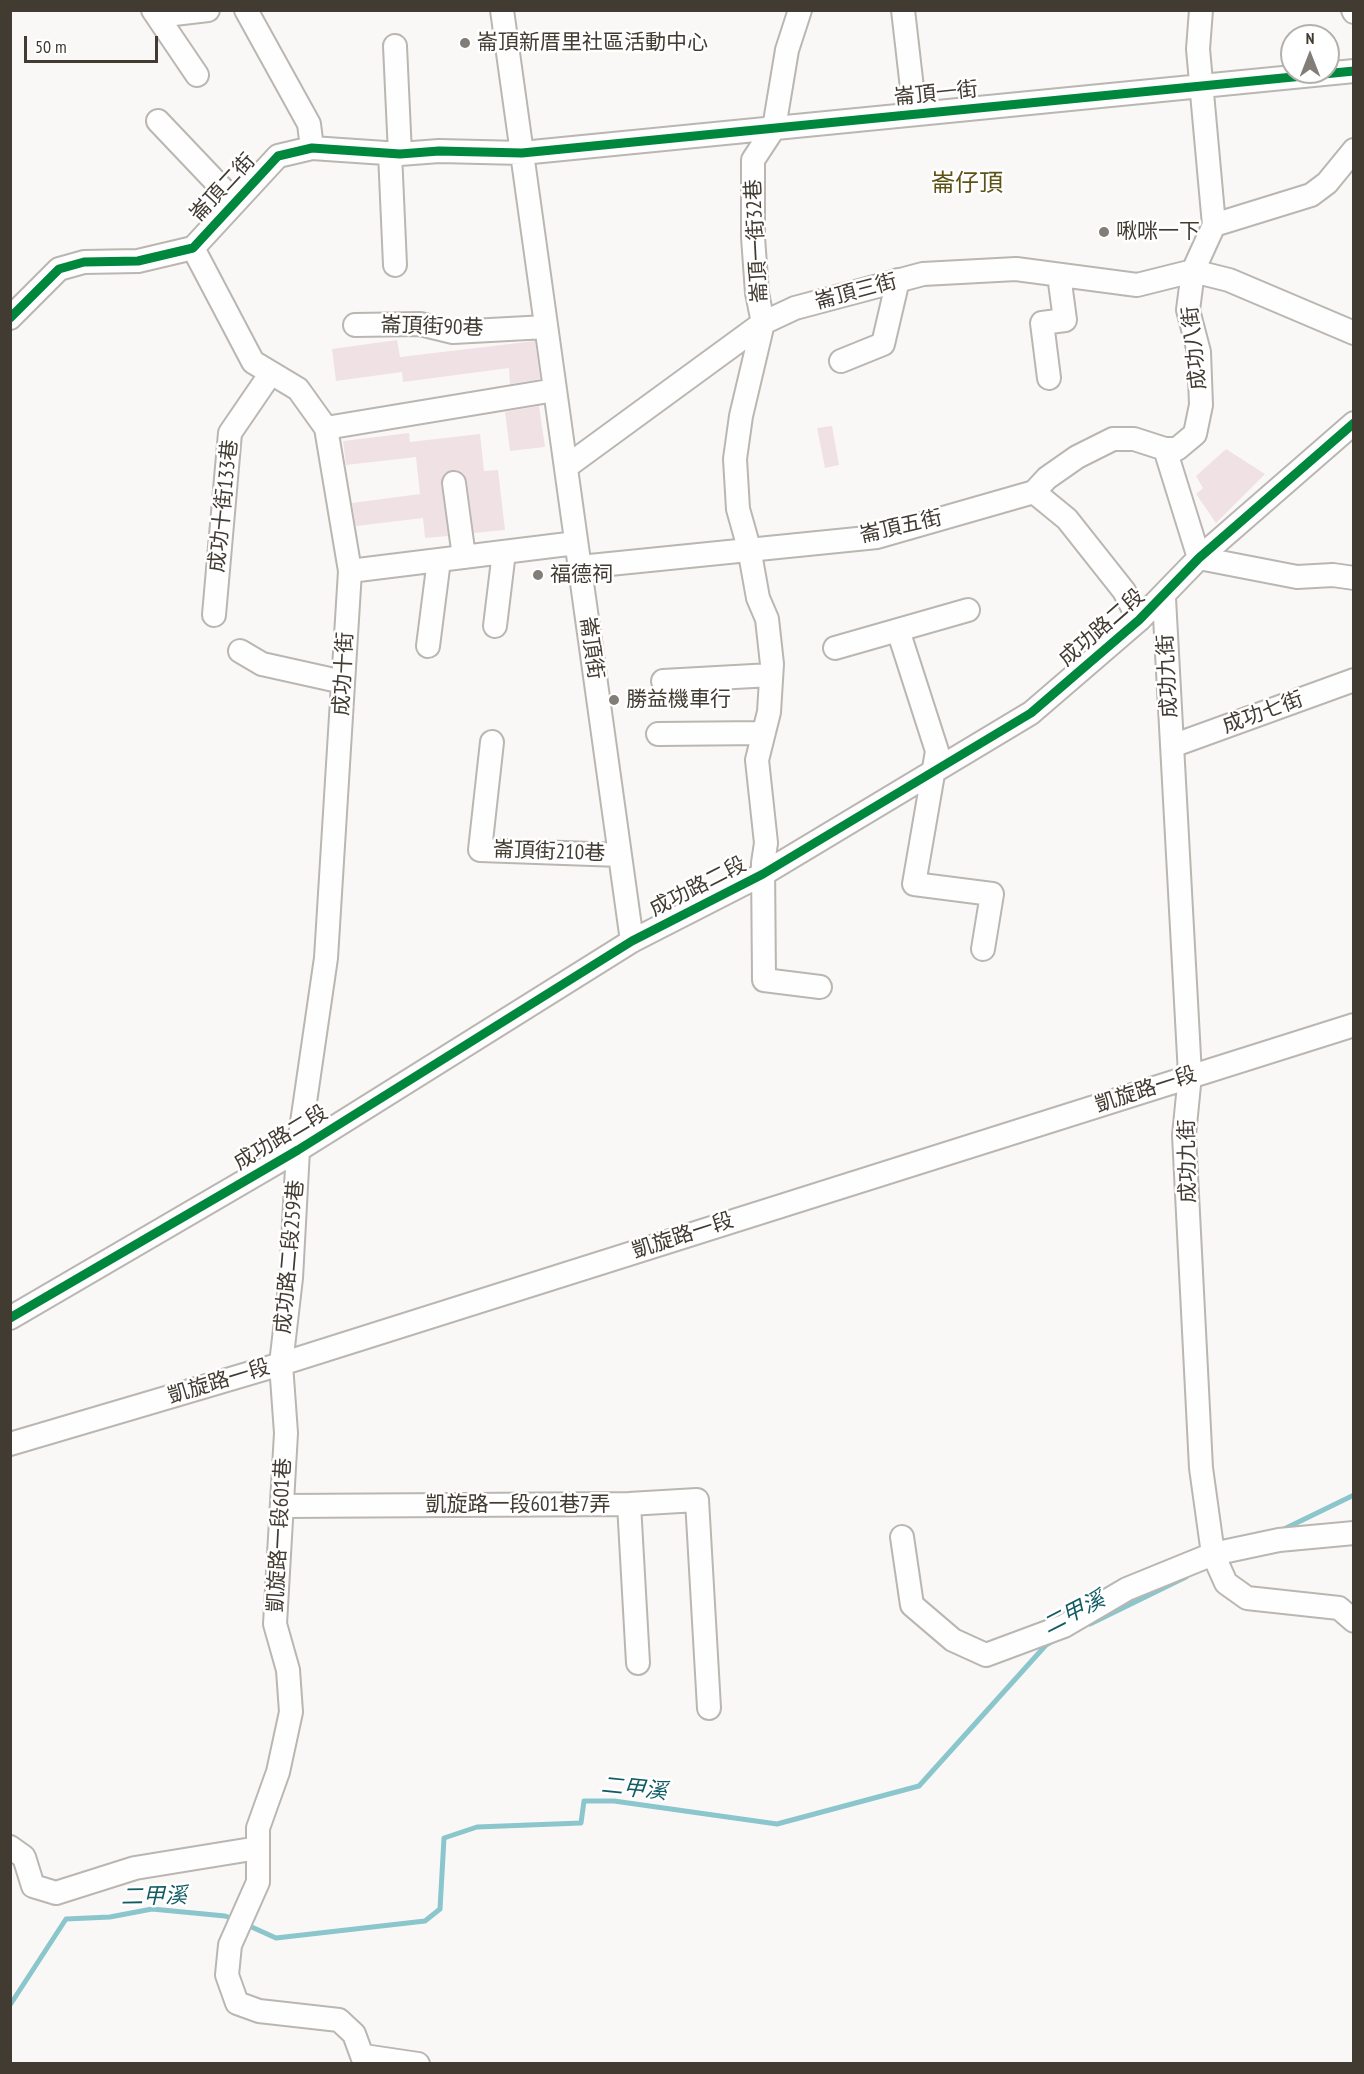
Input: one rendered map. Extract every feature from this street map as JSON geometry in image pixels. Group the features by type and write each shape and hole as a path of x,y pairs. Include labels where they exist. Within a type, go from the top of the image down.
{"street":[{"path":"155,13 208,10"},
{"path":"246,10 309,124 312,148"},
{"name":"崙頂街","path":"502,10 632,941"},
{"path":"774,128 787,50 800,10"},
{"path":"903,10 915,114"},
{"name":"成功八街","path":"1165,449 1177,448 1195,434 1201,405 1199,352 1188,310 1193,271 1214,225 1198,48 1201,10"},
{"path":"155,13 197,75"},
{"path":"395,46 395,265"},
{"name":"崙頂一街","path":"522,153 1353,71"},
{"path":"158,121 235,202"},
{"name":"崙頂一街32巷","path":"763,323 757,293 753,237 753,160 774,128"},
{"name":"崙頂二街","path":"10,318 59,269 84,262 138,261 193,248 278,156 312,148 395,153 439,151 522,153"},
{"path":"1214,225 1311,195 1327,183 1353,150"},
{"name":"成功十街","path":"193,248 253,362 298,389 326,428 350,571 326,958 298,1150"},
{"name":"崙頂三街","path":"566,467 763,323 795,308 924,274 1016,269 1137,285 1193,271"},
{"path":"1193,271 1229,279 1353,333"},
{"path":"1049,378 1042,323 1065,320 1059,275"},
{"path":"841,361 883,344 898,280"},
{"path":"763,323 741,416 735,459 738,509 749,548 758,598 767,619 771,675 769,712 757,760 766,843 763,874 765,980 820,987"},
{"name":"崙頂街90巷","path":"355,326 420,324 453,332 546,327"},
{"name":"成功十街133巷","path":"214,615 230,433 271,373"},
{"path":"326,428 555,390"},
{"name":"成功路二段","path":"10,1318 298,1150 632,941 763,874 1031,713 1164,598 1199,558 1353,423"},
{"name":"崙頂五街","path":"580,567 749,548 877,537 1034,492 1047,478 1077,457 1113,439 1134,439 1165,449"},
{"path":"1165,449 1199,558 1297,577 1334,575 1353,578"},
{"path":"454,483 464,557"},
{"path":"1034,492 1066,519 1124,591 1139,620"},
{"path":"350,571 576,543"},
{"path":"495,626 504,552"},
{"path":"428,646 439,560"},
{"name":"成功九街","path":"1164,598 1190,1076 1184,1135 1201,1468 1213,1554 1226,1583 1247,1598 1339,1608 1353,1621"},
{"path":"835,648 968,610"},
{"path":"898,630 937,751 914,884 992,894 983,949"},
{"path":"240,651 262,664 344,682"},
{"path":"663,681 771,675"},
{"name":"成功七街","path":"1172,746 1353,680"},
{"path":"658,734 763,733"},
{"name":"崙頂街210巷","path":"492,742 480,850 620,855"},
{"name":"凱旋路一段","path":"10,1444 281,1364 1353,1025"},
{"name":"成功路二段259巷","path":"281,1364 291,1278 298,1150"},
{"name":"凱旋路一段601巷","path":"281,1364 286,1433 275,1624 288,1670 291,1712 278,1772 258,1828 258,1882 230,1945 227,1976 237,2003 259,2011 339,2020 354,2034 365,2060"},
{"path":"629,1504 697,1500 709,1708"},
{"name":"凱旋路一段601巷7弄","path":"283,1506 629,1504 638,1663"},
{"path":"902,1537 912,1605 953,1640 986,1655 1064,1626 1127,1589 1213,1554 1279,1540 1353,1533"},
{"path":"15,1858 33,1886 56,1893 135,1868 258,1848"},
{"path":"365,2060 418,2064"}],"building":[{"path":"397,340 400,357 535,341 540,379 510,384 509,368 403,382 402,372 336,381 332,349"},
{"path":"539,406 545,447 510,451 505,412"},
{"path":"832,426 839,465 825,468 817,428"},
{"path":"409,433 410,442 480,434 484,471 498,470 505,530 474,533 467,481 464,474 453,470 445,473 441,484 448,536 425,538 423,518 356,526 352,503 420,494 416,457 346,465 343,441"},
{"path":"1226,449 1265,474 1216,523 1196,494 1203,488 1196,476"}],"waterway":[{"name":"二甲溪","path":"1282,1530 1354,1495"},
{"name":"二甲溪","path":"1090,1624 1186,1577"},
{"name":"二甲溪","path":"245,1924 276,1938 425,1921 440,1909 444,1838 477,1827 581,1823 584,1801 614,1801 777,1824 919,1786 1051,1642"},
{"name":"二甲溪","path":"10,2005 66,1919 110,1917 152,1909 225,1916 234,1919"}],"cycle path":[{"path":"10,318 59,269 84,262 138,261 193,248 278,156 312,148 400,154 439,151 522,153 1354,71"},
{"path":"10,1318 298,1150 632,941 763,874 1031,713 1139,620 1199,558 1354,423"}],"place":[{"name":"崙頂新厝里社區活動中心","path":"465,43"},
{"name":"啾咪一下","path":"1104,232"},
{"name":"福德祠","path":"538,575"},
{"name":"勝益機車行","path":"614,700"}],"district":[{"name":"崙仔頂","path":"967,184"}]}
